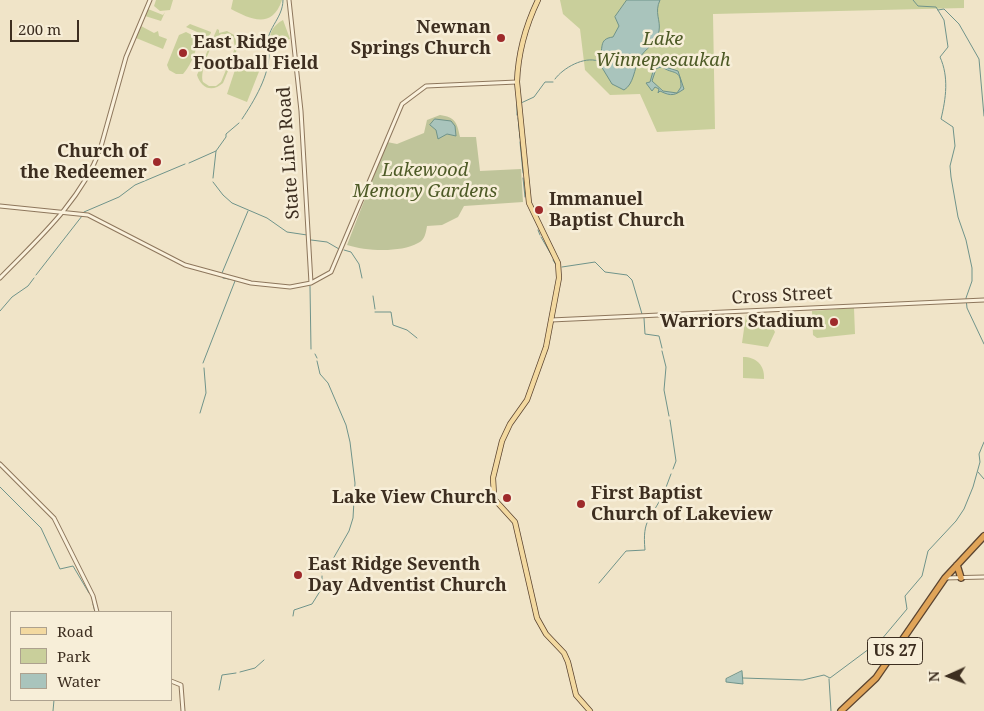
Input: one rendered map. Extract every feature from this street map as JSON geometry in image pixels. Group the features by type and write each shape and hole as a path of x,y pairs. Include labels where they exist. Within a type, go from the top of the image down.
{"highway":[{"name":"US 27","path":"841,711 876,678 945,578 984,536"},
{"path":"957,566 961,578"}],"main road":[{"path":"538,0 529,20 518,66 517,82 529,202 558,263 559,278 546,346 527,400 510,424 502,441 493,478 494,495 495,500 515,522 537,618 546,634 564,653 576,695 590,711"}],"street":[{"path":"0,278 64,212 99,153 126,57 150,0"},
{"name":"State Line Road","path":"289,0 302,127 311,283"},
{"path":"0,206 84,214 96,218 185,265 219,275 274,287 311,283 331,272 399,108 426,86 517,82"},
{"name":"Cross Street","path":"551,320 984,300"},
{"path":"0,464 54,518 93,596 97,611"},
{"path":"945,578 982,577"},
{"path":"172,681 181,686 183,711"}],"green space":[{"path":"156,0 173,0 170,10 160,11 154,6"},
{"path":"233,0 282,0 278,9 272,15 260,20 231,9"},
{"name":"Lake Winnepesaukah","path":"560,0 964,0 964,8 713,14 715,129 657,132 640,94 610,95 585,70 580,29 563,14"},
{"path":"148,9 163,15 165,12 161,21 145,16"},
{"path":"283,20 290,39 271,46 270,38 272,31"},
{"path":"190,24 211,33 208,37 186,27"},
{"path":"141,26 154,33 158,31 159,36 167,39 163,49 136,38"},
{"path":"217,29 219,33 227,31 234,35 238,47 223,83 215,88 207,88 201,83 197,75","holes":["221,34 228,34 233,37 235,48 221,82 216,86 209,86 203,82 202,77 207,56 217,37"]},
{"name":"East Ridge Football Field","path":"186,32 196,37 197,46 186,71 183,74 176,74 169,70 167,65 179,35"},
{"path":"238,61 260,69 247,102 227,94"},
{"name":"Lakewood Memory Gardens","path":"440,115 449,117 454,121 460,137 476,137 480,171 521,169 523,202 464,206 458,217 442,225 427,226 422,240 411,246 393,250 373,250 347,245 387,142 397,144 424,133 427,120"},
{"name":"Warriors Stadium","path":"854,308 855,334 817,338 813,335 812,311"},
{"path":"746,315 762,315 769,321 775,332 768,347 742,343"},
{"path":"743,357 752,358 759,363 763,370 764,379 743,378"}],"water":[{"name":"Lake Winnepesaukah","path":"627,0 660,0 658,5 658,35 639,59 632,80 624,90 612,84 598,61 603,42 613,37 619,26 615,17"},
{"path":"659,65 678,71 684,89 678,93 673,94 660,91 658,93 659,89 655,87 652,91 646,83 650,82 654,68","holes":["662,67 678,74 680,77 681,87 677,93 663,91 652,81 656,69"]},
{"path":"435,119 451,121 455,126 456,136 447,134 438,139 436,130 430,125"},
{"path":"742,671 743,684 726,682 726,679"}],"waterway":[{"path":"268,50 269,36 280,13 283,0"},
{"path":"913,0 918,6 936,7 944,20 948,47 940,57 946,80 941,119 953,127 955,146 950,166 951,177 958,217 966,240 972,268 972,281 966,298 967,308 984,344"},
{"path":"938,10 944,9 959,24 979,59 984,116"},
{"path":"242,119 264,79 269,61 269,52"},
{"path":"555,79 574,64 586,60 598,61"},
{"path":"521,103 534,97 545,82 553,82"},
{"path":"517,105 517,115"},
{"path":"518,118 520,138"},
{"path":"213,178 216,151 226,137 226,134 239,123"},
{"path":"520,142 523,173"},
{"path":"189,163 216,151"},
{"path":"84,212 119,197 135,185 185,164"},
{"path":"523,178 525,197"},
{"path":"213,182 232,203 267,218 287,232 307,235"},
{"path":"222,273 248,211"},
{"path":"36,275 82,216"},
{"path":"538,230 540,235"},
{"path":"541,237 552,256"},
{"path":"311,240 327,242 339,249"},
{"path":"344,250 351,252 359,264 362,278"},
{"path":"553,260 556,265"},
{"path":"562,267 595,262 605,272 627,275 632,280 642,314"},
{"path":"0,311 12,297 28,286 34,278"},
{"path":"223,278 229,279"},
{"path":"203,363 235,281"},
{"path":"310,286 311,349"},
{"path":"373,296 375,309"},
{"path":"375,312 391,312 393,325 407,330 417,338"},
{"path":"644,318 645,334 659,336 662,348"},
{"path":"662,351 666,367 664,390 669,416"},
{"path":"315,354 317,358"},
{"path":"317,361 320,374 328,383 346,425 355,483 353,518 349,531 333,559 322,572"},
{"path":"200,413 206,393 204,368"},
{"path":"670,420 676,461 673,469"},
{"path":"743,678 803,680 824,675 830,678 881,640 907,609 905,596 922,576 928,551 956,521 964,509 973,487 980,462 979,454 984,442"},
{"path":"978,472 984,479"},
{"path":"665,490 671,474"},
{"path":"0,487 41,528 60,569 73,566 89,593"},
{"path":"599,583 626,551 645,550 646,525 663,494"},
{"path":"293,616 294,610 312,604 322,588 322,576"},
{"path":"93,604 95,611"},
{"path":"240,672 255,668 264,660"},
{"path":"219,690 222,675 236,673"},
{"path":"829,679 831,711"},
{"path":"53,711 54,701"}],"place":[{"name":"Newnan Springs Church","path":"501,38"},
{"name":"East Ridge Football Field","path":"183,53"},
{"name":"Church of the Redeemer","path":"157,162"},
{"name":"Immanuel Baptist Church","path":"539,210"},
{"name":"Warriors Stadium","path":"834,322"},
{"name":"Lake View Church","path":"507,498"},
{"name":"First Baptist Church of Lakeview","path":"581,504"},
{"name":"East Ridge Seventh Day Adventist Church","path":"298,575"}]}
